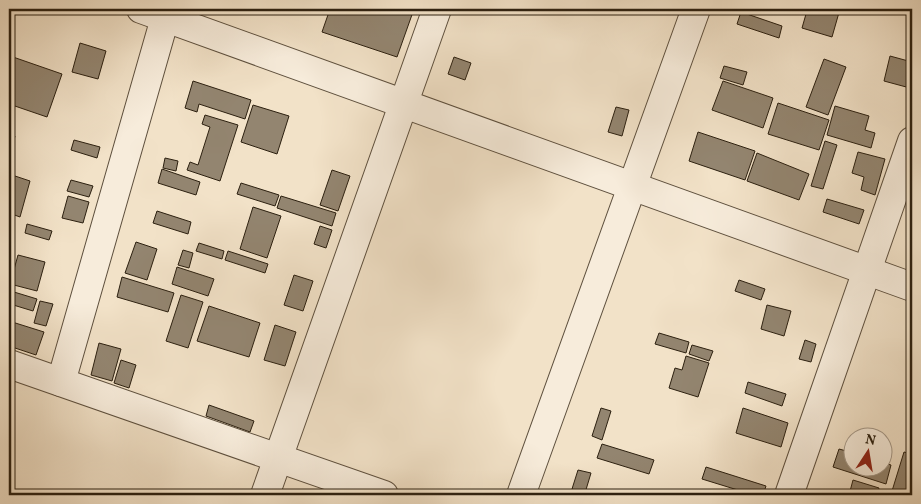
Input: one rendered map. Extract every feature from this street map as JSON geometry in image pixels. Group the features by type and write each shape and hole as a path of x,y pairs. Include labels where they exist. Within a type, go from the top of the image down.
{"street":[{"path":"265,495 437,9"},
{"path":"521,495 696,9"},
{"path":"61,382 153,13 405,102 912,286"},
{"path":"789,495 912,142"},
{"path":"9,364 384,495"}],"building":[{"path":"330,9 414,9 397,57 322,32"},
{"path":"786,9 840,9 832,37 802,28 806,14"},
{"path":"741,12 782,26 779,38 737,24"},
{"path":"80,43 106,51 98,79 72,72"},
{"path":"890,56 912,62 910,88 884,81"},
{"path":"13,57 62,74 47,117 9,104 9,67"},
{"path":"454,57 471,63 465,80 448,74"},
{"path":"824,59 846,67 828,115 806,107"},
{"path":"724,66 747,72 743,85 720,78"},
{"path":"193,81 251,100 245,119 199,104 197,112 185,108"},
{"path":"723,81 773,98 763,128 712,110"},
{"path":"778,103 829,120 819,150 768,134"},
{"path":"253,105 289,116 277,154 241,142"},
{"path":"835,106 869,116 865,130 875,133 871,148 827,135"},
{"path":"616,107 629,110 622,136 608,132"},
{"path":"205,115 238,125 220,181 187,170 190,162 198,165 210,127 202,124"},
{"path":"698,132 755,151 745,180 689,161"},
{"path":"9,135 15,136 9,159"},
{"path":"74,140 100,147 97,158 71,150"},
{"path":"825,141 837,145 823,189 811,186"},
{"path":"858,152 885,159 875,195 861,190 864,177 852,173"},
{"path":"757,153 809,174 799,200 747,181"},
{"path":"165,158 178,161 176,171 163,168"},
{"path":"162,169 200,182 196,195 158,183"},
{"path":"332,170 350,176 338,211 320,205"},
{"path":"9,174 30,181 20,217 9,213"},
{"path":"71,180 93,186 89,197 67,191"},
{"path":"241,183 279,195 275,206 237,194"},
{"path":"68,196 89,202 83,223 62,218"},
{"path":"281,196 336,213 332,226 277,208"},
{"path":"827,199 864,210 859,224 823,212"},
{"path":"253,207 281,216 267,258 240,249"},
{"path":"157,211 191,222 188,234 153,223"},
{"path":"27,224 52,231 49,240 25,233"},
{"path":"320,226 332,230 326,248 314,244"},
{"path":"136,242 157,249 147,280 125,273"},
{"path":"199,243 224,251 222,259 196,251"},
{"path":"183,250 193,253 189,268 178,265"},
{"path":"228,251 268,264 265,273 225,260"},
{"path":"18,255 45,262 37,291 10,284"},
{"path":"177,267 214,279 208,296 172,284"},
{"path":"294,275 313,281 303,311 284,305"},
{"path":"122,277 174,293 168,312 117,297"},
{"path":"739,280 765,289 761,300 735,291"},
{"path":"14,292 37,299 33,311 10,304"},
{"path":"181,295 203,302 188,348 166,341"},
{"path":"40,301 53,304 46,326 34,323"},
{"path":"767,305 791,311 784,336 761,329"},
{"path":"209,306 260,323 249,357 197,341"},
{"path":"9,321 44,332 36,355 9,346"},
{"path":"275,325 296,332 285,366 264,360"},
{"path":"659,333 689,342 686,353 655,344"},
{"path":"805,340 816,344 811,362 799,359"},
{"path":"99,343 121,349 112,381 91,375"},
{"path":"692,345 713,351 709,361 689,354"},
{"path":"686,356 709,363 698,397 669,388 675,368 682,370"},
{"path":"121,360 136,365 129,388 114,383"},
{"path":"748,382 786,394 782,406 745,393"},
{"path":"209,405 254,421 250,432 206,416"},
{"path":"601,408 611,411 602,440 592,436"},
{"path":"743,408 788,423 781,447 736,433"},
{"path":"602,444 654,460 649,474 597,458"},
{"path":"839,449 844,450 844,471 833,467"},
{"path":"904,452 912,454 912,495 892,491"},
{"path":"706,467 766,486 763,495 754,495 702,479"},
{"path":"578,470 591,473 585,493 572,489"},
{"path":"861,476 888,476 886,484"},
{"path":"853,480 879,488 877,495 849,495"}]}
